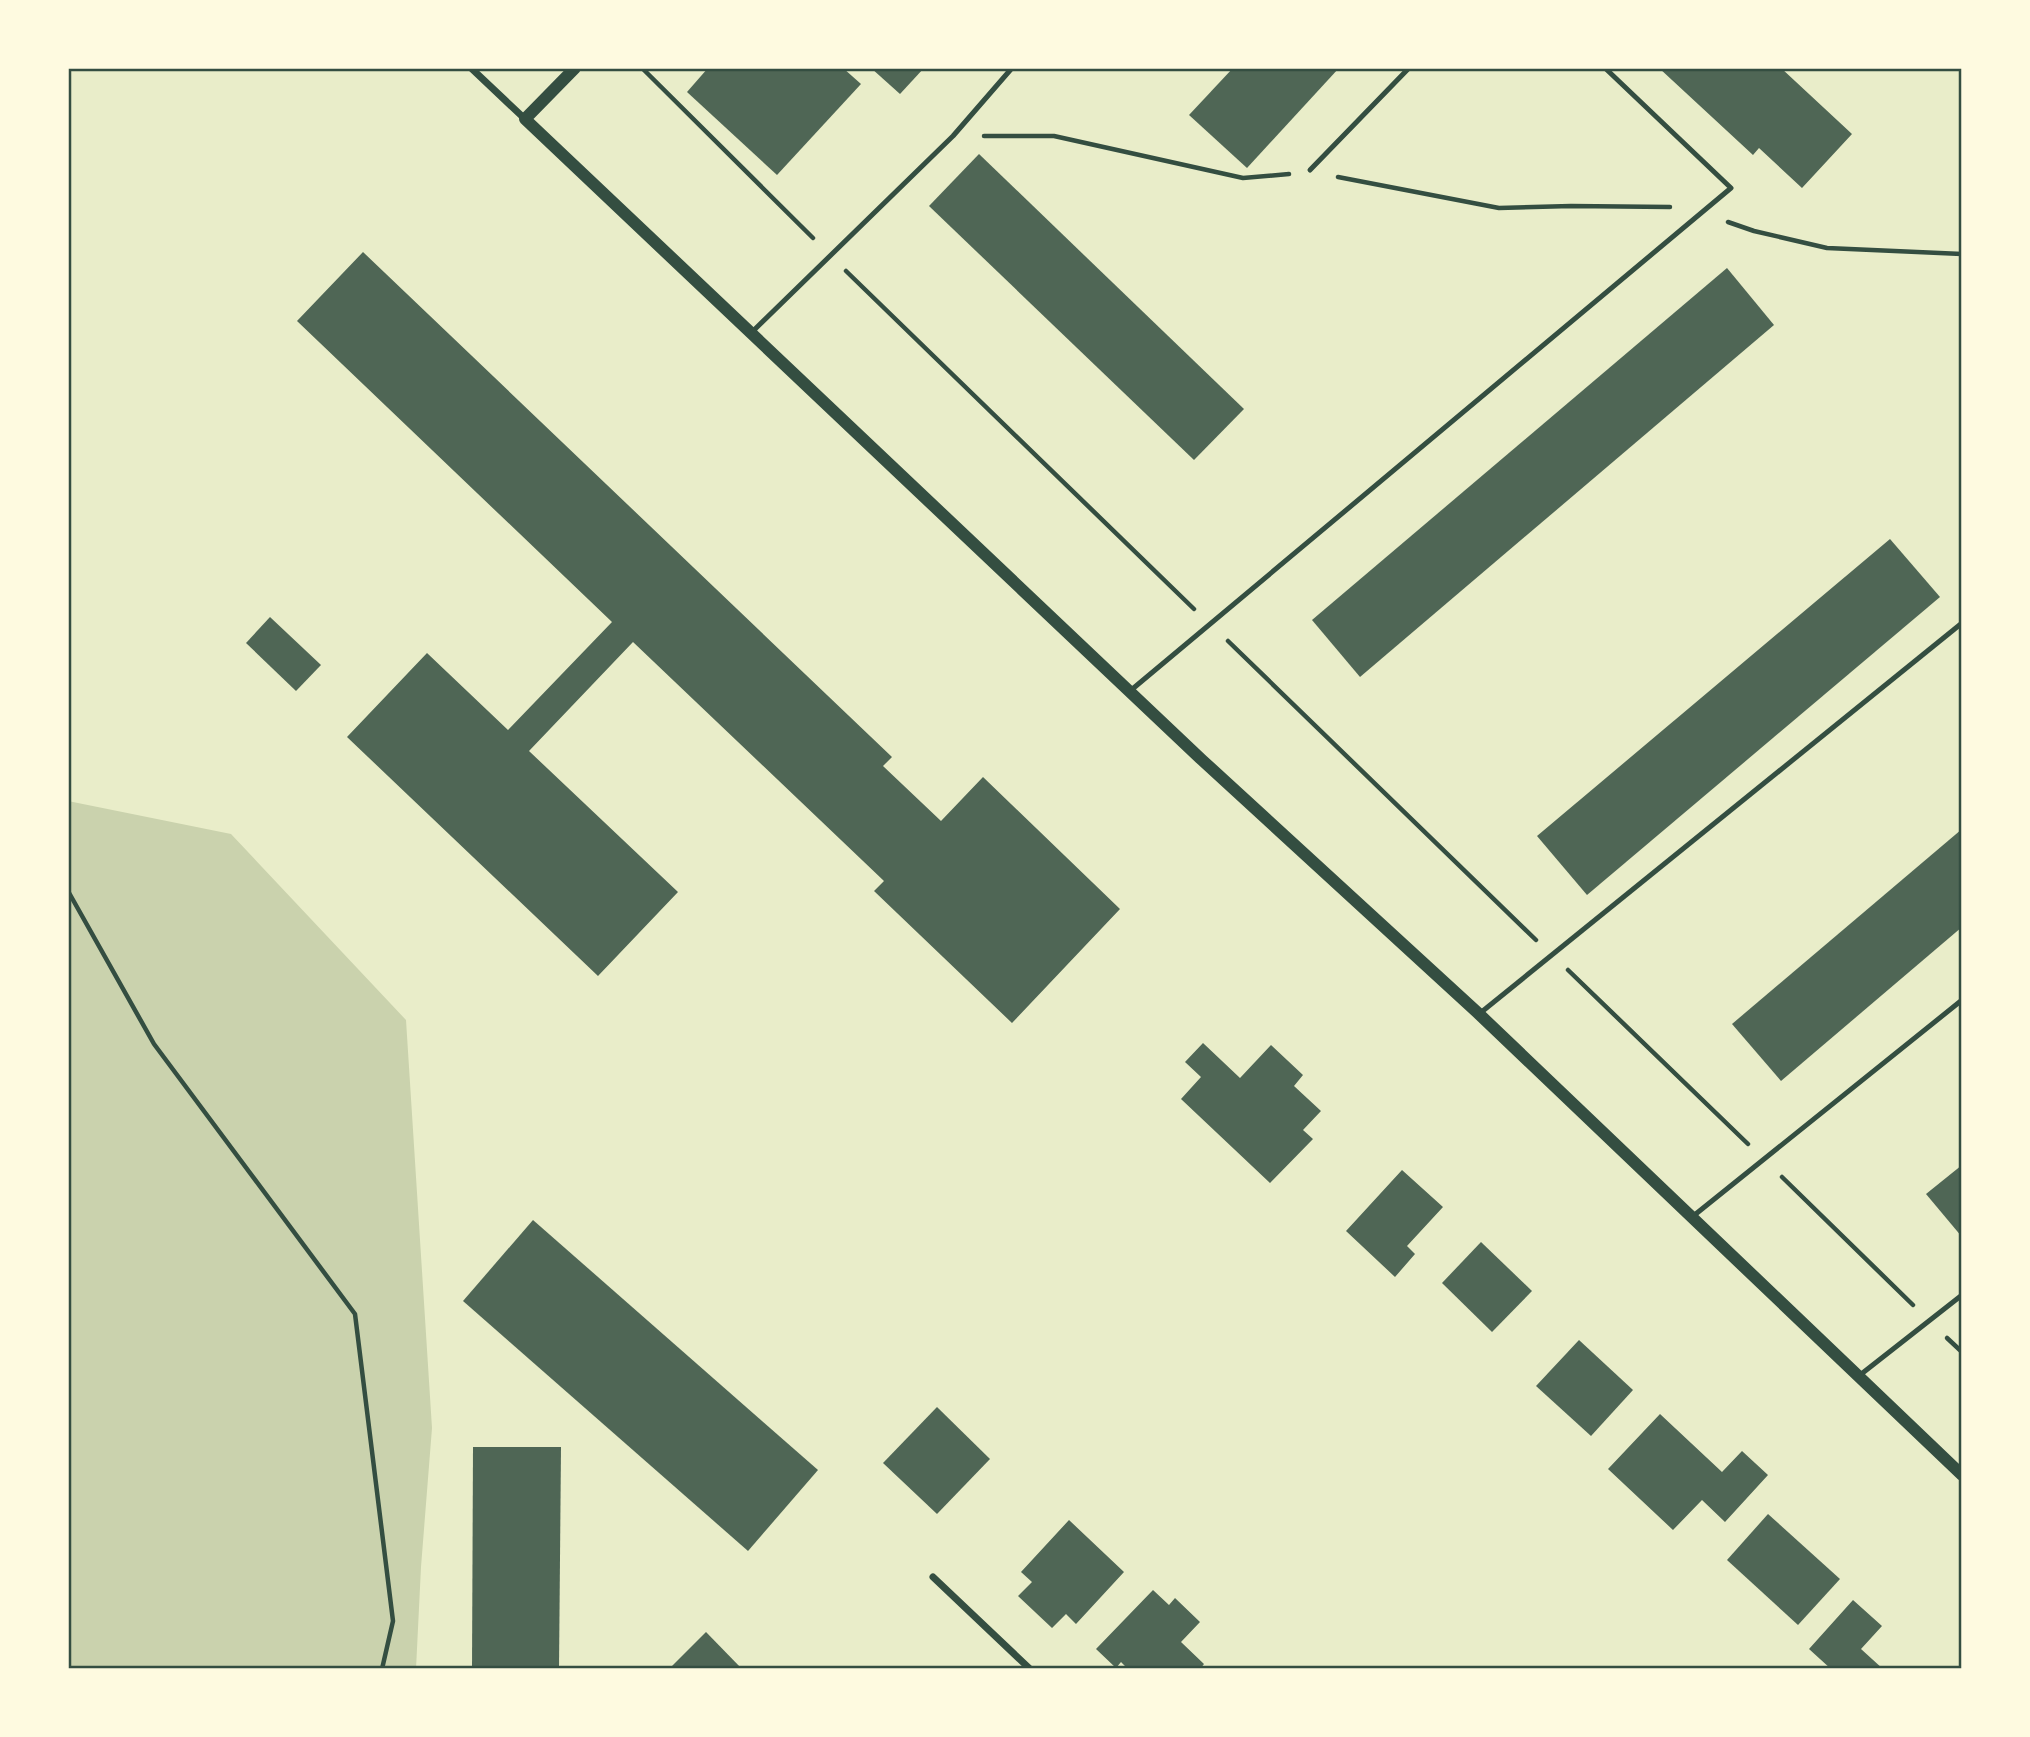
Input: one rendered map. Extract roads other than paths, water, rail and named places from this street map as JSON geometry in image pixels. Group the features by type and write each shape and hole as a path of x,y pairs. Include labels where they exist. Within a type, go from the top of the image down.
{"street":[{"path":"471,68 1130,691 1479,1014 1962,1475"},
{"path":"525,119 575,68"},
{"path":"933,1577 1030,1669"}],"lane":[{"path":"751,333 953,136 1012,68"},
{"path":"1310,170 1409,68"},
{"path":"1130,691 1731,188 1605,68"},
{"path":"1479,1014 1962,623"},
{"path":"1692,1217 1962,1000"},
{"path":"1857,1377 1962,1295"}]}
